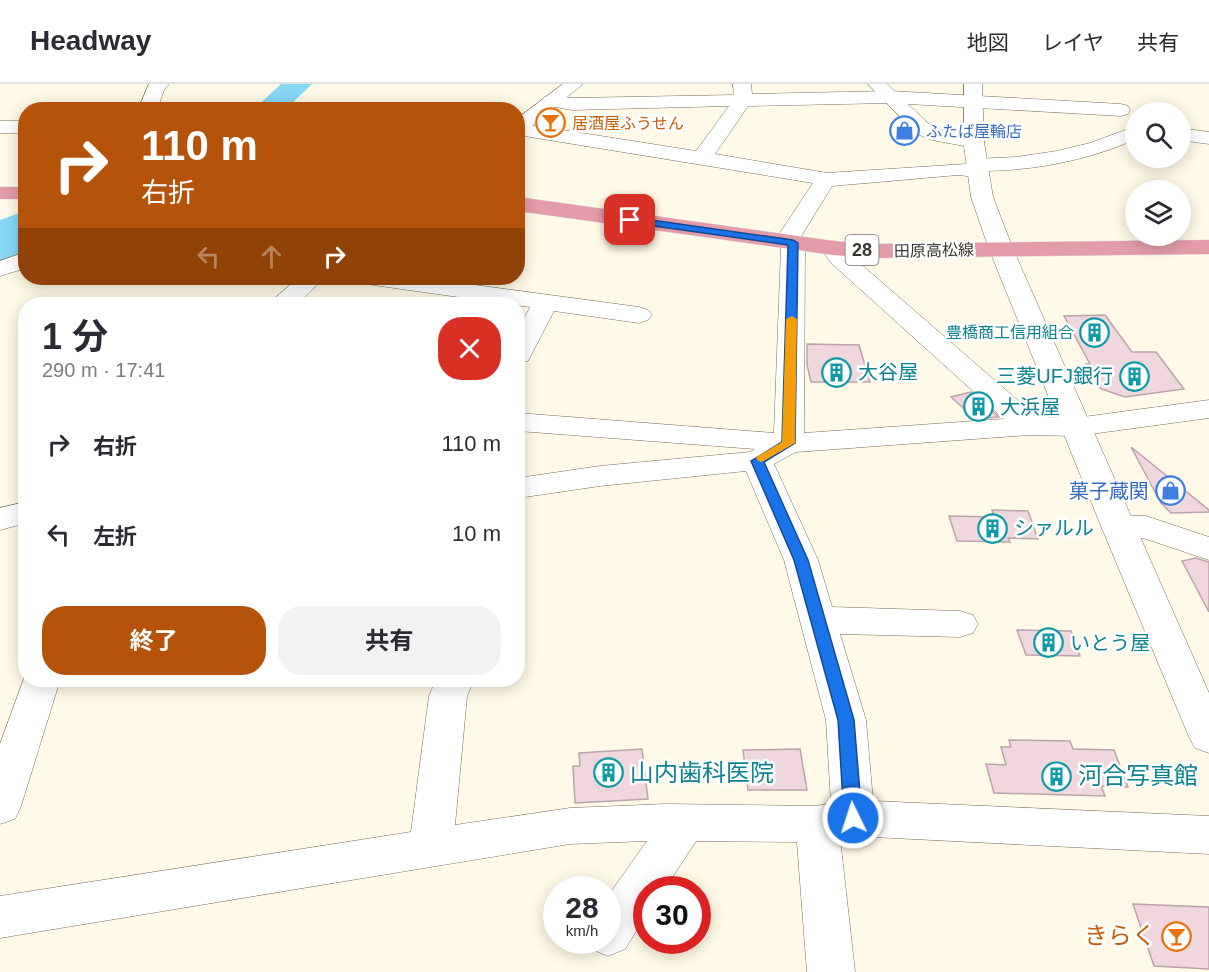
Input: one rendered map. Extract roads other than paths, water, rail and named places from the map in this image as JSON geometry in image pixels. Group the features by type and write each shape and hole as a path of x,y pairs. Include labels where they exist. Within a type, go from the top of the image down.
{"main road":[{"name":"田原高松線","path":"525,205 790,243 870,251 1209,247"}],"street":[{"path":"150,102 156,87 160,84"},
{"path":"525,122 574,84"},
{"path":"1106,89 1125,112"},
{"path":"550,101 572,104 742,92 884,90 973,93 1125,116"},
{"path":"884,90 924,130 939,136 974,142"},
{"path":"702,158 742,92"},
{"path":"973,93 975,168 984,208 1117,526 1209,737"},
{"path":"0,127 18,127"},
{"path":"525,129 825,180 1029,163 1057,158 1125,137"},
{"path":"1191,136 1209,138"},
{"path":"789,443 790,243 825,180"},
{"path":"833,248 838,258 1029,426"},
{"path":"0,269 18,262"},
{"path":"292,297 304,285"},
{"path":"423,285 510,297"},
{"path":"525,299 639,315"},
{"path":"525,342 546,302"},
{"path":"525,423 789,443 1029,426 1076,427 1209,409"},
{"path":"525,487 600,476 757,461 789,443"},
{"path":"757,461 801,560 846,720 835,821 823,870 831,972"},
{"path":"0,519 18,514"},
{"path":"1117,526 1146,527 1209,549"},
{"path":"818,620 960,624"},
{"path":"0,806 39,687"},
{"path":"431,847 448,696 452,687"},
{"path":"0,917 570,826 685,822 835,821 1209,835"},
{"path":"621,914 685,822"}],"water":[{"path":"18,214 18,254 0,261 0,220"}],"waterway":[{"path":"277,102 298,84"}],"place":[{"name":"居酒屋ふうせん","path":"551,123"},
{"name":"ふたば屋輪店","path":"905,131"},
{"name":"豊橋商工信用組合","path":"1095,332"},
{"name":"大谷屋","path":"837,372"},
{"name":"三菱UFJ銀行","path":"1134,376"},
{"name":"大浜屋","path":"979,407"},
{"name":"菓子蔵関","path":"1170,491"},
{"name":"シァルル","path":"993,528"},
{"name":"いとう屋","path":"1049,643"},
{"name":"山内歯科医院","path":"609,773"},
{"name":"河合写真館","path":"1057,776"},
{"name":"きらく","path":"1177,936"}]}
